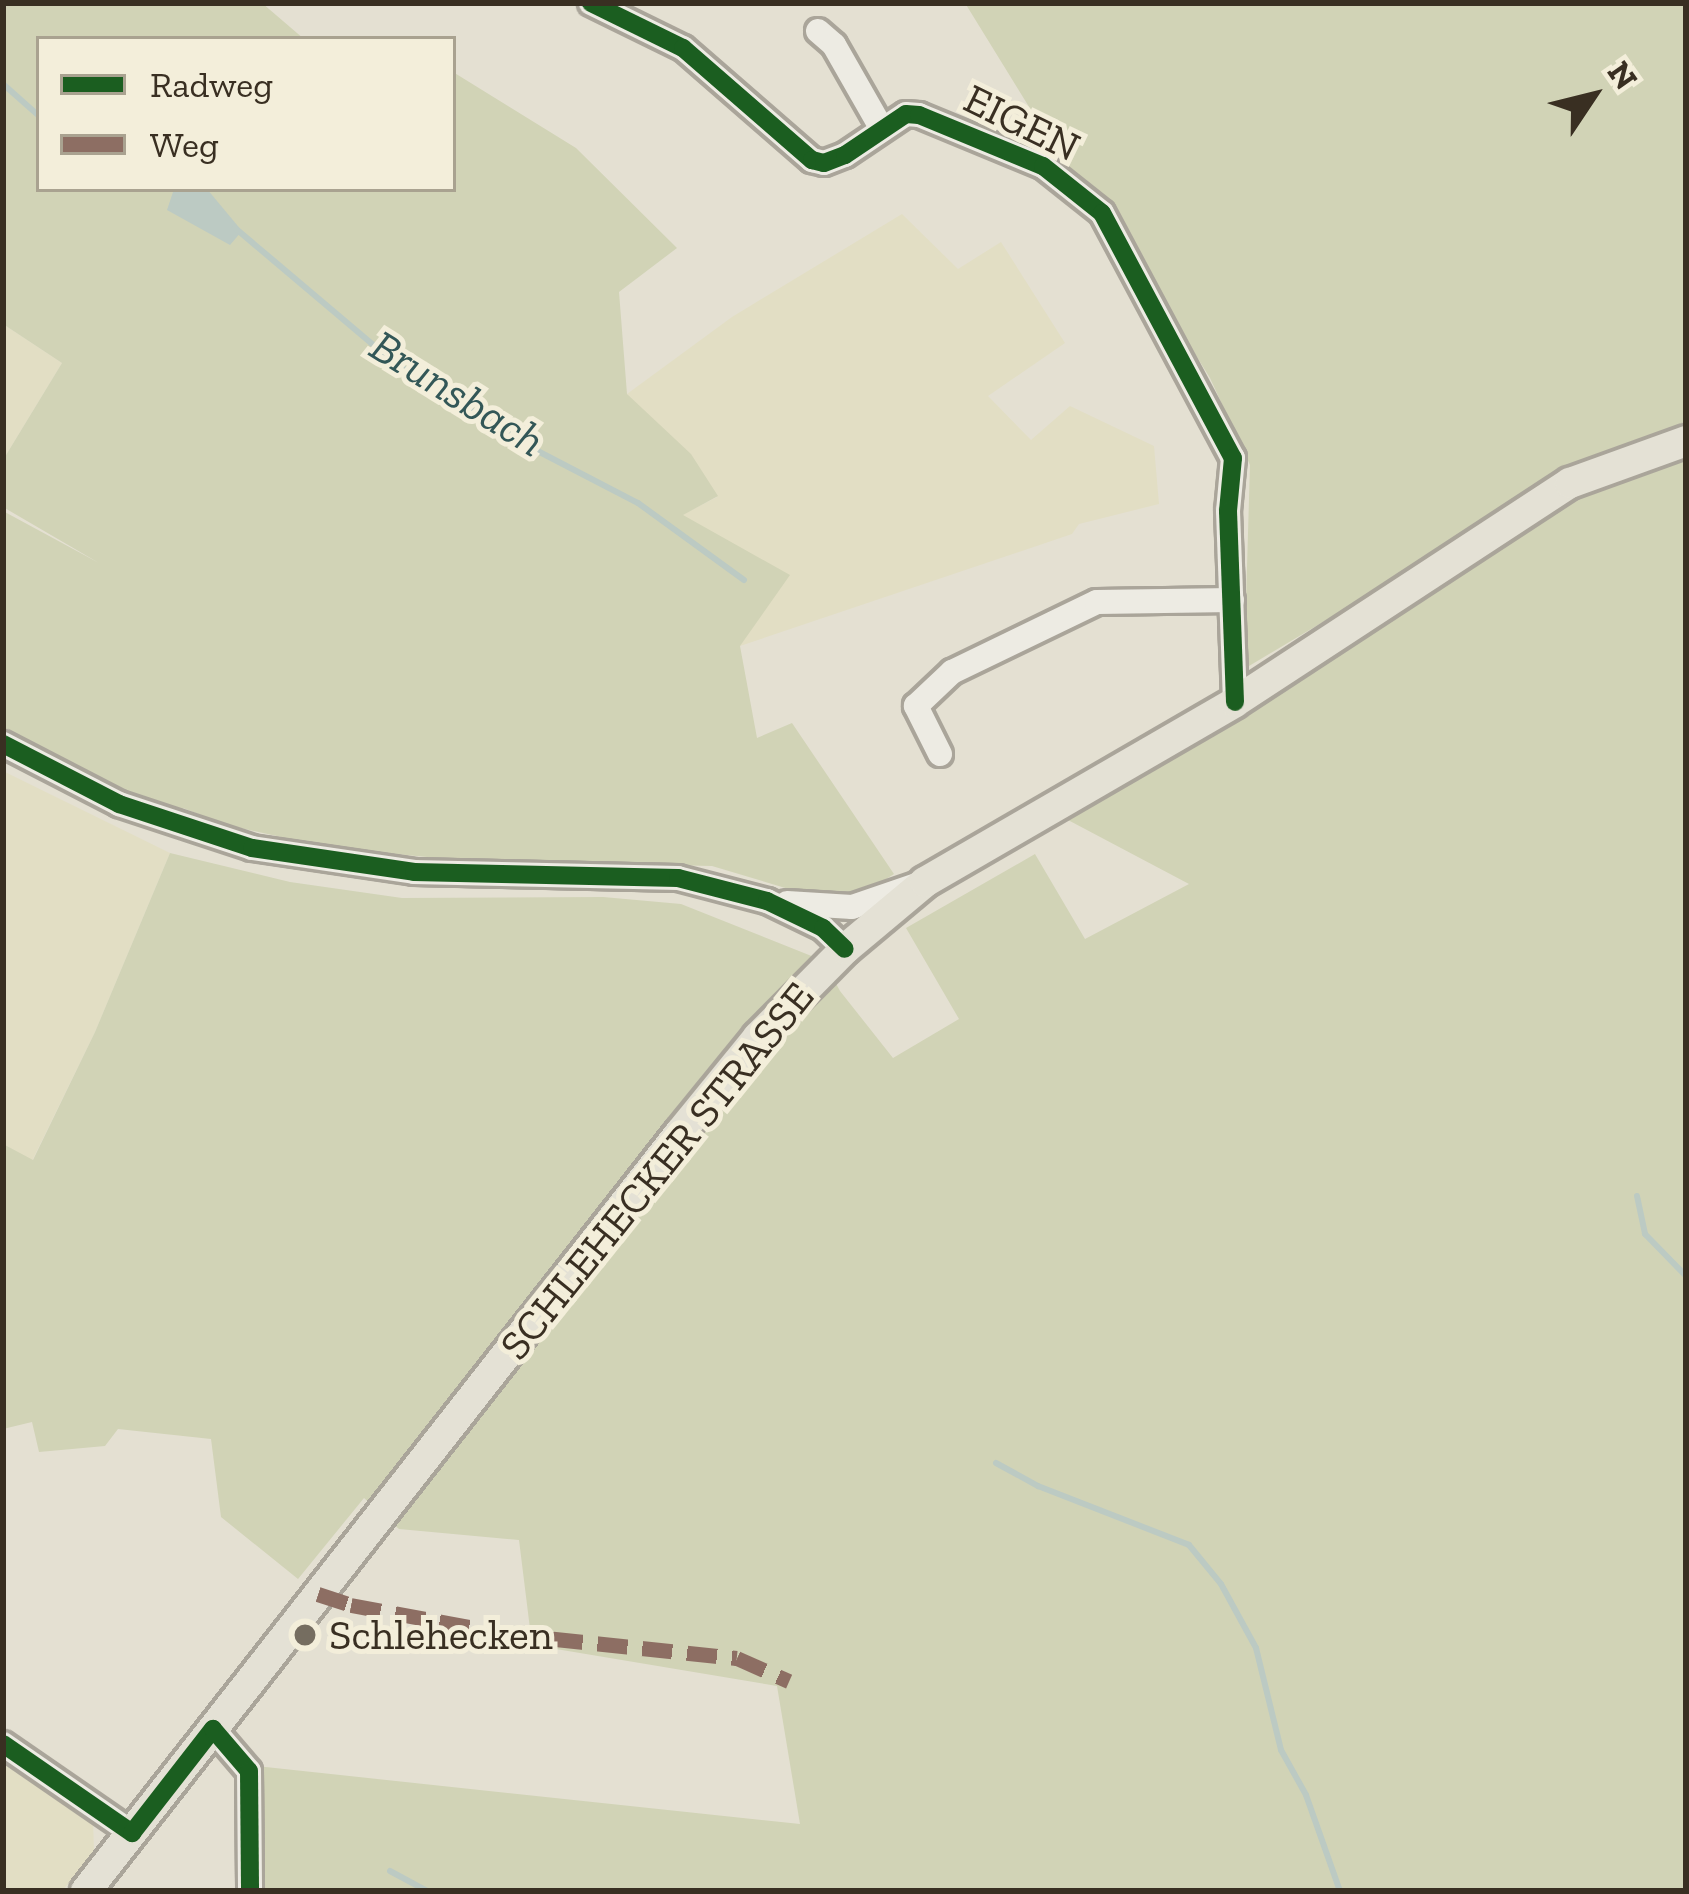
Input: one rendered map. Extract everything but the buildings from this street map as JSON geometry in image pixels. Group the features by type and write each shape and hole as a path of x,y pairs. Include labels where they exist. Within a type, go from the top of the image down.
{"main road":[{"name":"SCHLEHECKER STRASSE","path":"86,1891 679,1134 799,992 844,949 925,882 1235,702 1570,483 1686,441"}],"street":[{"name":"EIGEN","path":"591,3 683,48 812,160 824,163 906,114 919,115 1043,166 1102,212 1233,458 1228,511 1235,702"},
{"path":"818,31 834,45 882,129"},
{"path":"940,754 916,706 952,672 1097,602 1232,600"},
{"path":"3,744 151,817 290,856 414,872 660,876 728,888 767,901 824,928 844,949"},
{"path":"767,901 853,907 925,882"},
{"path":"213,1729 249,1771 250,1891"},
{"path":"3,1744 132,1833"}],"shaded area":[{"path":"173,192 210,192 242,231 230,245 167,210"},
{"path":"902,214 958,269 1001,242 1065,343 988,396 1031,440 1070,406 1154,446 1159,504 1079,524 1072,534 740,646 682,515 717,497 627,394 732,317"},
{"path":"3,324 62,363 3,460"},
{"path":"3,771 170,853 95,1032 32,1161 3,1144"},
{"path":"3,1755 93,1818 94,1853 62,1891 3,1891"}],"green space":[{"path":"3,3 262,3 300,36 36,36 36,192 456,192 456,74 576,148 677,248 619,292 627,394 691,454 718,496 683,515 790,575 740,646 757,738 792,723 894,874 866,892 822,899 712,866 470,861 331,848 227,825 183,808 188,819 61,767 3,731 3,511 99,563 3,507 3,460 62,363 3,324"},
{"path":"965,3 1686,3 1686,427 1452,545 1244,669 1250,465 1210,378 1130,249 1111,205 1063,162"},
{"path":"1686,456 1686,1891 239,1891 240,1776 227,1763 800,1824 777,1686 532,1645 519,1540 399,1529 364,1498 298,1579 221,1517 211,1439 118,1429 105,1446 39,1452 32,1422 3,1429 3,1144 33,1160 95,1032 170,853 290,882 402,898 603,897 681,904 824,961 840,991 893,1058 959,1019 906,928 1035,854 1085,939 1189,884 1068,820 1187,730 1576,494"}],"waterway":[{"name":"Brunsbach","path":"3,84 36,113"},
{"name":"Brunsbach","path":"235,228 396,364 528,446 638,503 744,580"},
{"path":"1637,1196 1645,1234 1686,1276"},
{"path":"996,1463 1038,1486 1189,1545 1221,1584 1256,1648 1281,1750 1306,1795 1340,1891"},
{"path":"390,1871 427,1891"}],"marked path":[{"path":"318,1594 351,1605 508,1634 737,1658 789,1681"}],"cycle path":[{"path":"591,3 683,48 812,160 824,163 845,155 906,114 919,115 1043,166 1102,213 1233,458 1228,511 1235,702"},
{"path":"3,744 119,804 252,848 414,872 678,878 767,901 823,928 845,949"},
{"path":"3,1744 132,1833 213,1729 249,1771 250,1891"}],"place":[{"name":"Schlehecken","path":"305,1635"}]}
